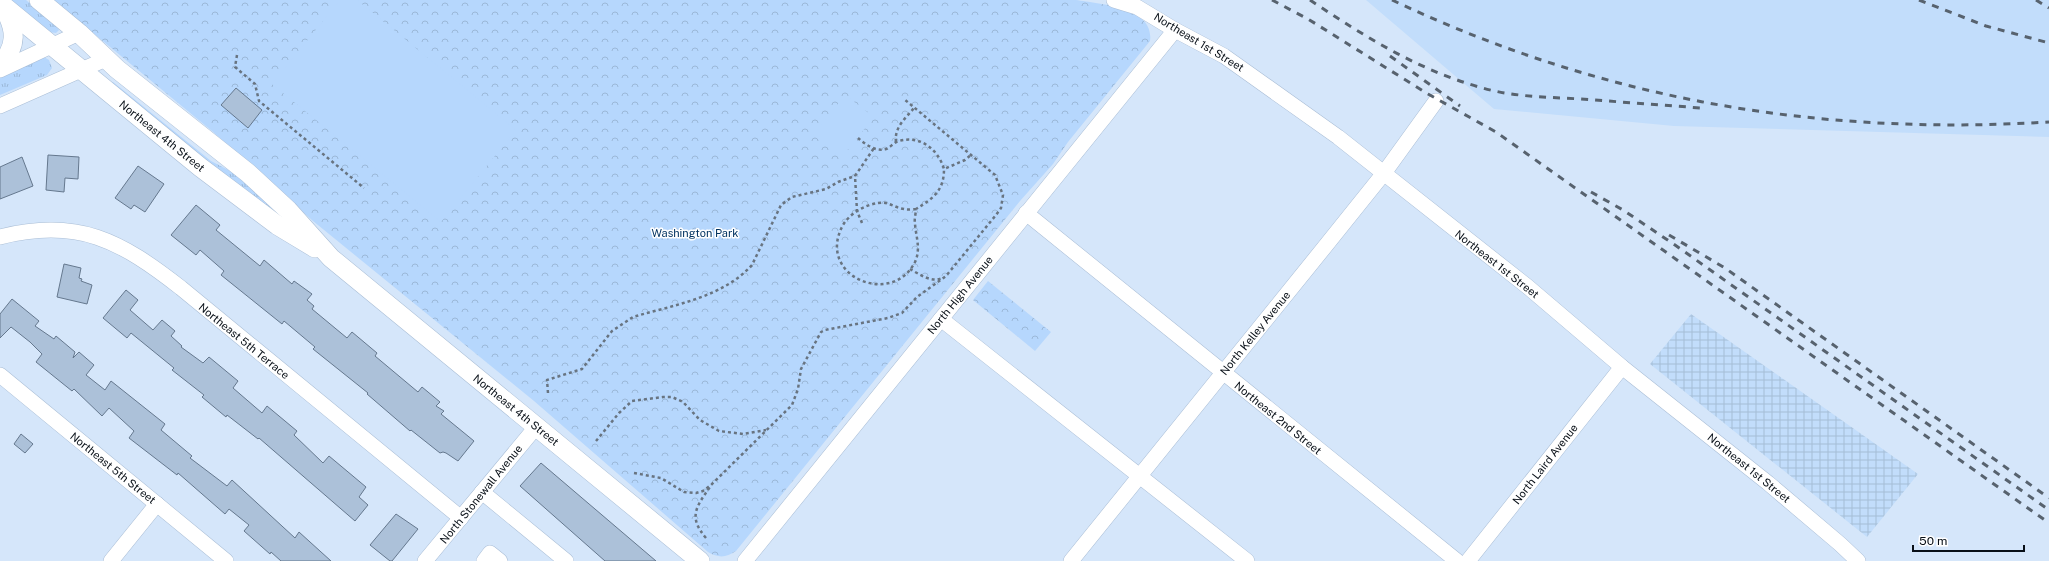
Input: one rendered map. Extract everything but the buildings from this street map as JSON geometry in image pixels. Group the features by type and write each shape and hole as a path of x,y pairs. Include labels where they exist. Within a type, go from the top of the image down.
{"main road":[{"name":"Northeast 4th Street","path":"39,0 79,33 106,59 248,173 288,210 331,258"},
{"name":"Northeast 4th Street","path":"1,4 200,167 271,221 331,258 700,561"},
{"path":"0,65 12,46 14,32 11,21 1,4"}],"street":[{"name":"Northeast 1st Street","path":"1114,0 1137,7 1175,30 1210,47 1239,65 1384,173 1528,287 1622,367 1768,483 1858,561"},
{"name":"North High Avenue","path":"745,561 1175,30"},
{"path":"0,70 79,33"},
{"path":"0,106 106,59"},
{"name":"North Kelley Avenue","path":"1071,561 1384,173 1436,101"},
{"name":"Northeast 2nd Street","path":"1026,213 1457,561"},
{"name":"Northeast 5th Terrace","path":"0,237 35,231 64,230 99,238 136,255 181,288 461,518"},
{"path":"941,319 1247,561"},
{"name":"North Laird Avenue","path":"1468,561 1622,367"},
{"name":"Northeast 5th Street","path":"0,375 226,561"},
{"name":"North Stonewall Avenue","path":"425,561 536,427"},
{"path":"482,492 566,561"},
{"path":"111,561 157,504"},
{"path":"484,561 490,553 500,561"}],"path":[{"path":"237,55 235,67 255,84 259,101 364,188"},
{"path":"634,473 661,478 684,492 696,493 703,491 769,429 792,404 798,389 801,369 822,332 825,330 896,316 907,309 917,297 946,276 996,215 1003,202 1000,183 996,175 914,108 904,98"},
{"path":"896,142 895,134 899,126 914,108"},
{"path":"858,138 874,148 886,149 896,142 912,140 926,144 938,154 944,168 942,186 937,195 916,209 904,209 888,203 868,205 845,221 837,240 836,250 838,259 845,270 854,277 880,286 893,282 906,274 915,262 919,246 914,222 916,209"},
{"path":"548,393 547,380 582,369 612,331 623,322 633,317 722,289 745,273 752,266 781,205 785,201 792,197 826,189 838,182 855,176 874,148"},
{"path":"944,168 965,160 972,154"},
{"path":"855,176 857,212 862,223"},
{"path":"910,269 929,279 938,280 946,276"},
{"path":"596,441 619,413 632,401 672,397 683,402 700,420 719,431 743,434 758,433 769,429"},
{"path":"706,538 695,524 694,515 711,485"}],"shaded area":[{"path":"1366,0 2049,0 2049,137 1674,126 1494,109"},
{"path":"1691,314 1918,474 1867,537 1650,364"}],"green space":[{"path":"11,0 26,0 54,23 59,30 56,33 49,32"},
{"name":"Washington Park","path":"53,0 1076,0 1124,9 1135,14 1144,21 1149,30 1150,41 1068,142 1053,164 1020,201 736,551 729,555 722,556 708,552 534,401 313,221 212,131"},
{"path":"340,0 357,0 516,130 441,222 272,84"},
{"path":"44,57 49,60 52,68 47,75 0,95 0,74"},
{"path":"113,82 211,161 234,173 283,216 281,219 110,85"},
{"path":"845,95 874,117 841,158 813,135"},
{"path":"988,281 1051,332 1035,351 973,300"}],"railway":[{"path":"1272,0 1308,19 1428,94 1496,132 2049,523"},
{"path":"1310,0 1371,39 1412,61 1456,80 1479,87 1504,93 1529,96 1701,108"},
{"path":"1392,0 1472,35 1551,63 1632,86 1713,104 1795,116 1878,123 1963,125 2049,122"},
{"path":"1919,0 1986,26 2049,43"},
{"path":"2036,0 2049,8"},
{"path":"1390,56 1460,106"},
{"path":"1591,192 1623,210 1675,245 2049,510"},
{"path":"1669,235 1725,268 2049,498"}]}
